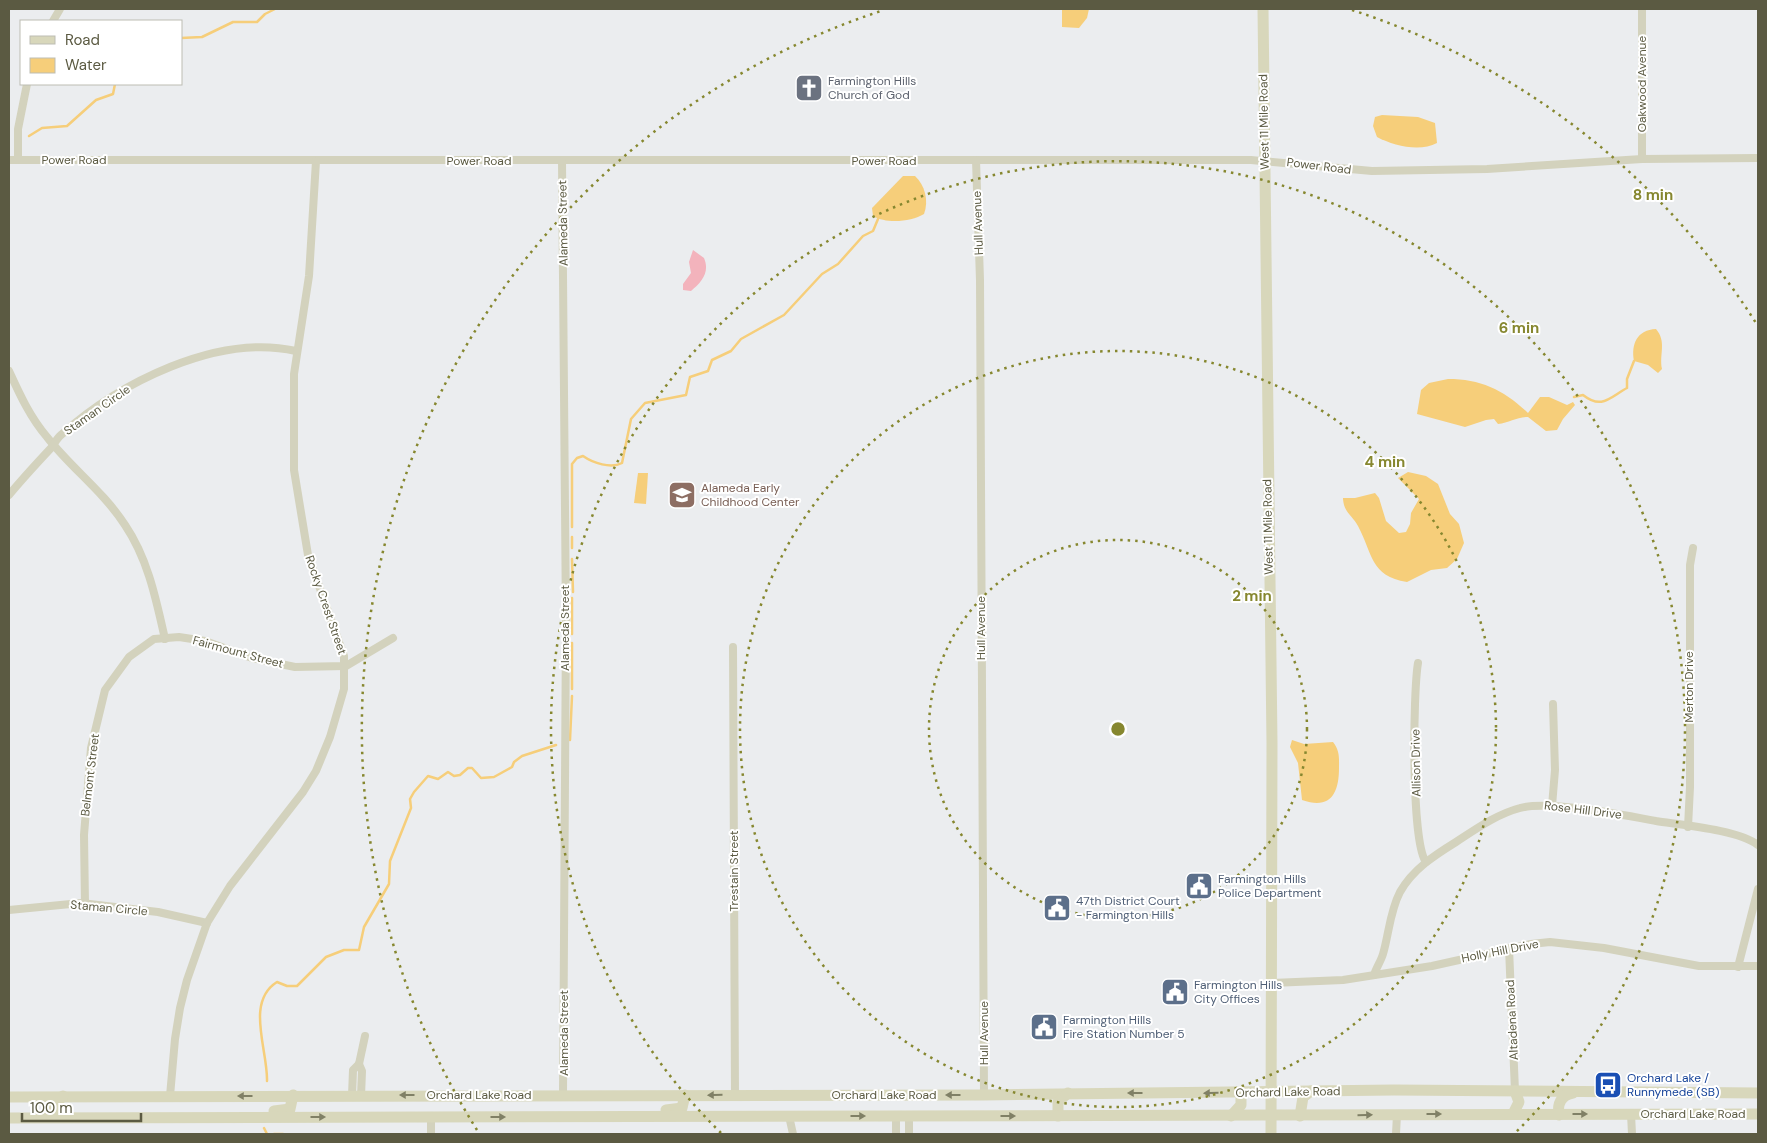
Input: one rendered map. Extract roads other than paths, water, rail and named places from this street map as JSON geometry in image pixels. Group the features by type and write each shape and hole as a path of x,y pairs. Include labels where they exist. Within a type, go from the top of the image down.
{"main road":[{"name":"West 11 Mile Road","path":"1263,9 1272,743 1272,1091 1270,1116 1272,1134"},
{"name":"Orchard Lake Road","path":"9,1097 984,1095 1241,1093 1272,1091 1758,1093"},
{"path":"1300,1116 1302,1097 1311,1091"},
{"path":"1514,1114 1519,1102 1515,1091"},
{"path":"1231,1116 1241,1106 1241,1093"},
{"path":"1559,1114 1559,1102 1563,1097 1574,1093"},
{"path":"789,1116 789,1104 799,1094"},
{"path":"1037,1094 1037,1116"},
{"path":"1058,1116 1058,1102 1068,1094"},
{"path":"477,1117 478,1102 491,1095"},
{"path":"586,1117 616,1110 678,1110 684,1106 685,1095"},
{"path":"892,1116 918,1109 985,1108 988,1103 984,1095"},
{"path":"53,1117 54,1105 62,1096"},
{"path":"217,1117 231,1110 286,1110 293,1104 293,1096"},
{"name":"Orchard Lake Road","path":"9,1118 1758,1114"}],"street":[{"path":"53,20 60,9"},
{"name":"Oakwood Avenue","path":"1642,9 1642,159"},
{"path":"18,160 18,129 27,85"},
{"name":"Power Road","path":"9,160 1265,160 1339,169 1372,170 1496,169 1642,159 1758,158"},
{"name":"Hull Avenue","path":"976,160 980,290 984,1095"},
{"name":"Rocky Crest Street","path":"170,1096 174,1039 180,1008 187,980 208,923 230,886 303,792 316,771 339,711 344,689 346,666 308,555 298,499 293,444 296,351 309,276 316,161"},
{"name":"Alameda Street","path":"562,161 566,623 563,1095"},
{"name":"Staman Circle","path":"9,495 60,436 114,396 166,370 191,360 241,349 265,347 296,351"},
{"path":"9,371 26,408 54,445 98,489 124,524 153,583 165,638"},
{"name":"Merton Drive","path":"1688,827 1690,787 1690,565 1693,548"},
{"name":"Fairmount Street","path":"165,638 179,637 205,641 252,658 295,667 346,666 393,638"},
{"name":"Belmont Street","path":"85,904 84,836 87,778 91,748 104,695 108,685 129,658 154,639 165,638"},
{"name":"Trestain Street","path":"733,647 735,1095"},
{"name":"Allison Drive","path":"1418,663 1414,683 1416,781 1421,856 1426,862"},
{"path":"1552,806 1555,770 1553,704"},
{"name":"Rose Hill Drive","path":"1374,975 1383,954 1390,920 1400,892 1426,862 1504,814 1528,806 1552,806 1632,816 1745,837 1758,845"},
{"path":"1738,967 1758,889"},
{"name":"Staman Circle","path":"9,910 85,904 158,912 208,923"},
{"name":"Holly Hill Drive","path":"1272,983 1322,982 1374,975 1432,966 1509,948 1550,942 1574,944 1699,966 1758,966"},
{"name":"Altadena Road","path":"1509,948 1515,1091"},
{"path":"356,1096 362,1071 359,1064 365,1036"},
{"path":"1396,1134 1397,1114"},
{"path":"1631,1114 1632,1134"},
{"path":"789,1116 793,1134"},
{"path":"892,1116 896,1134"},
{"path":"909,1116 909,1134"},
{"path":"431,1117 431,1134"}],"water":[{"path":"1062,9 1089,9 1087,18 1079,28 1062,27"},
{"path":"1382,115 1418,117 1435,123 1437,143 1423,147 1407,147 1377,137 1373,126 1375,117"},
{"path":"903,176 915,176 924,189 926,204 924,214 912,219 898,221 878,219 873,216 872,208"},
{"path":"1656,329 1662,343 1662,369 1658,373 1648,365 1634,361 1633,355 1635,344 1640,335 1649,330"},
{"path":"1448,379 1471,381 1491,387 1510,398 1528,413 1540,397 1549,397 1567,405 1573,402 1575,405 1563,419 1557,430 1546,431 1528,417 1498,424 1494,419 1486,420 1465,427 1417,414 1421,390 1429,383"},
{"path":"1408,472 1426,476 1438,484 1450,514 1459,524 1464,543 1457,559 1447,568 1431,570 1407,582 1386,575 1379,569 1370,554 1358,526 1345,508 1343,498 1355,498 1375,493 1379,498 1386,521 1399,533 1406,532 1410,524 1411,513 1419,499 1398,478"},
{"path":"638,473 648,473 646,504 634,503"},
{"path":"1292,740 1304,744 1333,742 1338,752 1339,777 1335,792 1331,798 1320,803 1302,800 1298,763 1290,747"}],"waterway":[{"path":"182,38 202,37 233,22 257,22 265,14 275,9"},
{"path":"29,136 42,128 67,126 96,100 113,94 115,85"},
{"path":"572,527 572,464 577,458 583,456 597,463 607,465 622,463 631,419 645,403 686,395 690,377 708,371 712,360 731,351 741,339 784,315 822,274 838,264 863,236 873,231 878,219"},
{"path":"1574,397 1583,395 1596,402 1606,401 1627,388 1627,379 1634,361"},
{"path":"572,537 572,548"},
{"path":"572,559 573,592"},
{"path":"572,598 572,634"},
{"path":"572,643 572,689"},
{"path":"570,740 572,696"},
{"path":"267,1081 260,1027 262,1002 267,991 277,982 287,986 297,986 326,957 344,950 359,950 364,927 389,884 390,861 411,808 410,799 414,792 428,776 438,779 448,772 454,776 460,775 468,768 472,768 481,778 494,777 512,767 514,762 522,756 556,745"},
{"path":"264,1128 267,1134"},
{"path":"274,1134 283,1134"}],"place":[{"name":"Farmington Hills Church of God","path":"809,88"},
{"name":"Alameda Early Childhood Center","path":"682,495"},
{"name":"Farmington Hills Police Department","path":"1199,886"},
{"name":"47th District Court - Farmington Hills","path":"1057,908"},
{"name":"Farmington Hills City Offices","path":"1175,992"},
{"name":"Farmington Hills Fire Station Number 5","path":"1044,1027"},
{"name":"Orchard Lake / Runnymede (SB)","path":"1608,1085"}]}
